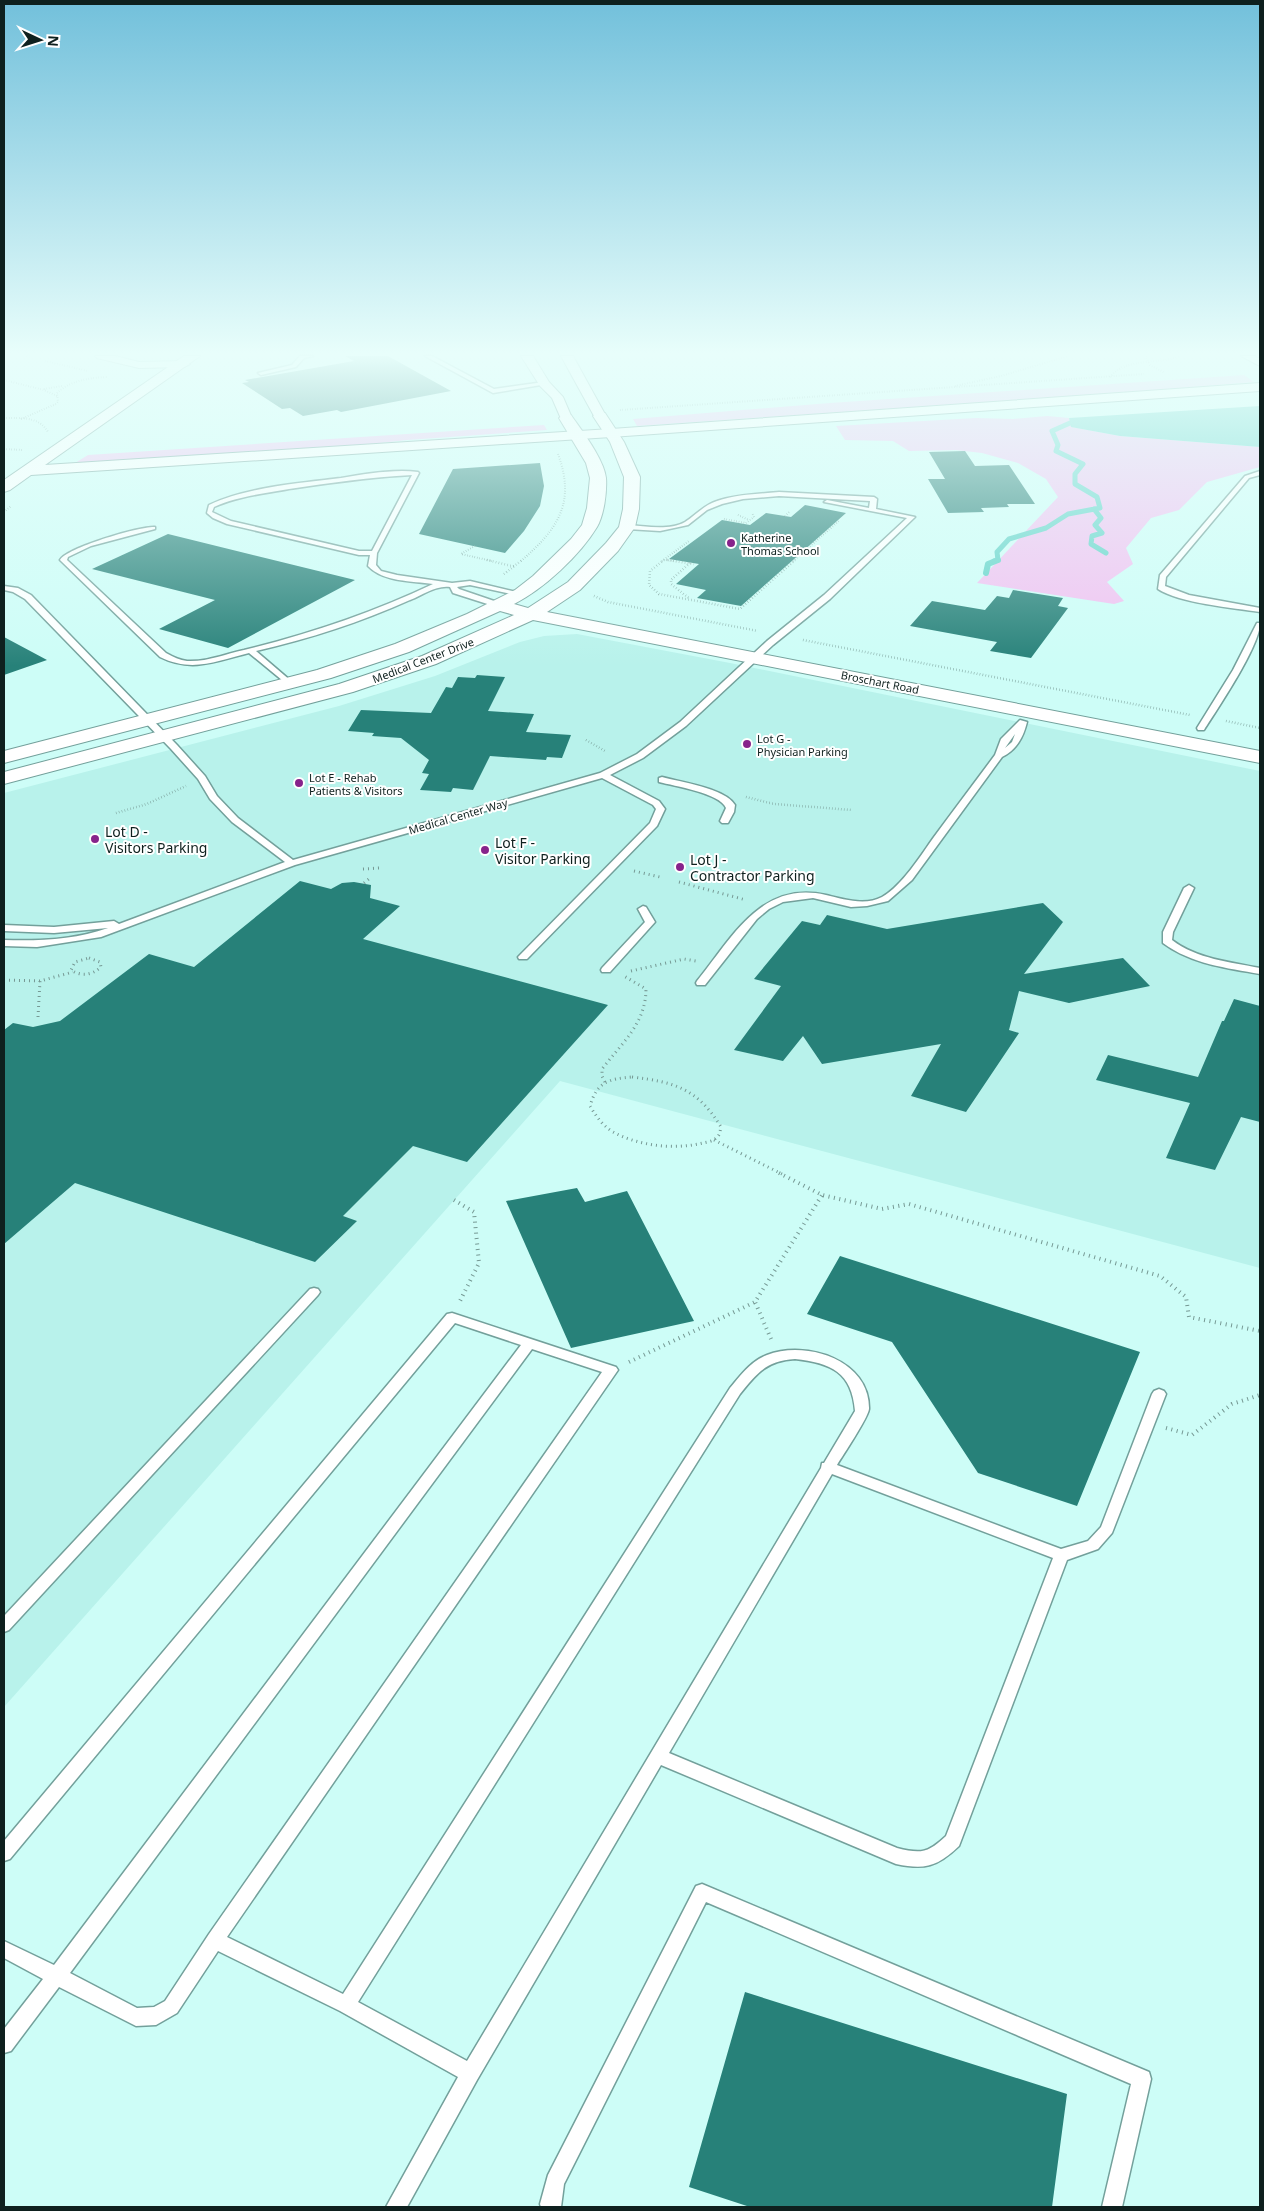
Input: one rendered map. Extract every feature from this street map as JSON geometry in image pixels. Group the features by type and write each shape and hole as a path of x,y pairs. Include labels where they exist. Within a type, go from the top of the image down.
{"street":[{"path":"4,487 45,459"},
{"path":"28,471 208,459"},
{"name":"Medical Center Drive","path":"4,756 324,674 402,648 500,606 521,594 539,580 577,543 590,525 595,508 598,478 591,459"},
{"name":"Medical Center Drive","path":"4,778 346,688 429,660 531,614 574,586 612,546 626,527 631,509 632,477 625,459"},
{"path":"521,594 575,604"},
{"name":"Broschart Road","path":"500,606 531,614 754,657 1027,716 1260,757"},
{"name":"Broschart Road","path":"702,630 774,639 1204,723 1260,739"}],"lane":[{"path":"374,554 359,553 229,522 215,517 209,512 211,506 223,500 252,493 336,480 416,473 374,554 372,566 379,572 396,577 452,585 470,583 521,594"},
{"path":"1260,473 1247,477 1163,577 1161,587 1177,595 1260,610"},
{"path":"626,527 673,528 686,524 705,509 720,502 743,497 779,494 874,499 872,510 827,502"},
{"path":"779,494 812,500"},
{"name":"Medical Center Way","path":"4,943 37,944 63,942 97,935 292,863 603,775 640,756 663,740 774,639 827,597 912,517 872,510"},
{"path":"153,528 90,545 65,556 63,560 163,655 187,664 251,651 341,625 441,583"},
{"path":"452,585 456,591 500,606"},
{"path":"4,588 15,590 28,597 164,736 202,778 214,797 235,820 292,863"},
{"path":"1204,723 1238,670 1260,625"},
{"path":"251,651 288,683"},
{"path":"701,983 754,917 766,907 781,899 813,895 851,904 885,899 909,878 999,755 1010,750 1018,740 1027,716"},
{"path":"523,957 659,817 661,809 656,804 603,775"},
{"path":"662,780 723,798 730,807 730,812 725,821"},
{"path":"1190,888 1168,932 1166,941 1175,949 1188,954 1260,971"},
{"path":"606,970 650,922 643,909"},
{"name":"Medical Center Way","path":"4,928 54,930 131,923"},
{"path":"4,1626 314,1292"},
{"path":"4,1853 452,1317 611,1370 215,1940 172,2007 156,2016 136,2017 4,1949"},
{"path":"4,2044 530,1342"},
{"path":"346,2005 736,1391 750,1372 762,1362 794,1354 834,1363 851,1376 861,1394 862,1412 470,2073 396,2207"},
{"path":"828,1467 1061,1556 1089,1548 1100,1540 1159,1394"},
{"path":"659,1756 896,1856 918,1861 938,1856 953,1842 1061,1556"},
{"path":"551,2207 555,2182 702,1892 1142,2078 1112,2207"},
{"path":"215,1940 346,2005 470,2073"}],"path":[{"path":"502,576 515,567 547,536 562,509 566,481 561,459"},
{"path":"696,536 650,571 649,586 659,594 740,609 843,517"},
{"path":"474,546 461,554 522,568"},
{"path":"666,560 694,564"},
{"path":"690,564 671,580 671,584 691,600"},
{"path":"593,595 608,602 774,639 1204,723 1260,728"},
{"path":"586,740 605,750"},
{"path":"116,813 147,804 186,785"},
{"path":"739,795 763,802 852,810"},
{"path":"363,869 380,868"},
{"path":"639,872 660,877"},
{"path":"364,883 371,877"},
{"path":"679,882 766,907"},
{"path":"4,980 40,982 73,972 80,975 90,974 99,970 101,964 98,960 84,959 72,964 71,970 73,972"},
{"path":"605,1082 602,1076 602,1069 641,1019 646,1002 646,989 641,984 619,973 684,959 716,965"},
{"path":"38,1017 40,982"},
{"path":"619,1078 657,1081 696,1096 705,1103 721,1127 719,1136 714,1140 699,1145 666,1147 648,1144 611,1130 599,1122 590,1106 598,1087 605,1082 619,1078"},
{"path":"714,1140 822,1195 882,1209 908,1204 1160,1276 1186,1297 1188,1317 1260,1331"},
{"path":"611,1370 755,1302 822,1195"},
{"path":"452,1317 479,1263 474,1212 454,1200"},
{"path":"755,1302 778,1357"},
{"path":"1148,1423 1192,1435 1232,1404 1260,1395"}],"shaded area":[{"path":"81,459 139,459 75,463"},
{"path":"1004,459 1260,459 1260,467 1207,482 1179,510 1151,518 1126,548 1133,564 1107,582 1124,601 1114,604 977,583 1058,497 1046,479 1018,463"},
{"path":"577,634 730,663 1260,771 1260,1268 560,1081 4,1707 4,793 339,706 435,676 520,642 544,636"}],"building":[{"path":"933,459 970,459 975,466 1009,465 1035,504 1007,504 1009,507 981,508 984,512 948,513 928,479 945,479"},
{"path":"540,463 544,486 540,506 524,531 505,553 419,534 453,469"},
{"path":"805,505 846,513 741,606 697,598 706,590 676,584 699,564 669,559 722,520 750,525 766,513 791,517"},
{"path":"168,534 355,580 228,648 159,629 215,600 92,569"},
{"path":"1013,590 1063,598 1058,606 1068,608 1031,658 990,651 997,642 910,626 932,601 985,610 997,596 1009,598"},
{"path":"4,637 47,660 4,675"},
{"path":"477,675 505,677 488,711 534,714 526,732 571,735 562,758 547,757 546,760 490,756 473,790 453,788 451,792 420,790 429,774 422,773 429,760 401,738 372,736 374,733 348,731 361,710 431,713 446,687 452,688 458,677 475,678"},
{"path":"300,881 331,889 342,883 354,882 371,885 370,898 400,906 363,939 608,1005 467,1162 413,1146 343,1216 357,1221 315,1262 75,1183 4,1244 4,1030 13,1023 33,1027 60,1021 149,954 194,967"},
{"path":"1043,903 1063,922 1024,974 1123,958 1150,986 1069,1003 1019,991 1009,1030 1019,1033 966,1112 911,1096 941,1044 822,1064 803,1036 783,1061 734,1050 781,986 754,979 802,921 820,925 827,915 887,929"},
{"path":"1234,999 1260,1006 1260,1122 1241,1117 1215,1170 1166,1158 1190,1103 1096,1080 1108,1055 1198,1077 1222,1021 1224,1021"},
{"path":"577,1188 585,1202 627,1191 694,1321 571,1348 506,1201"},
{"path":"840,1256 1140,1352 1077,1506 978,1473 892,1342 807,1314"},
{"path":"745,1992 1067,2094 1052,2207 750,2207 689,2187"}],"waterway":[{"path":"1073,459 1083,464 1075,474 1075,484 1097,497 1100,508 1094,509"},
{"path":"998,560 997,552 1009,539 1046,528 1068,514 1094,509"},
{"path":"1094,509 1101,518 1095,525 1102,533 1092,536 1091,544 1106,553"},
{"path":"986,573 988,564 998,560"},
{"path":"994,561 998,560"}],"place":[{"name":"Katherine Thomas School","path":"731,543"},
{"name":"Lot G - Physician Parking","path":"747,744"},
{"name":"Lot E - Rehab Patients & Visitors","path":"299,783"},
{"name":"Lot D - Visitors Parking","path":"95,839"},
{"name":"Lot F - Visitor Parking","path":"485,850"},
{"name":"Lot J - Contractor Parking","path":"680,867"}]}
